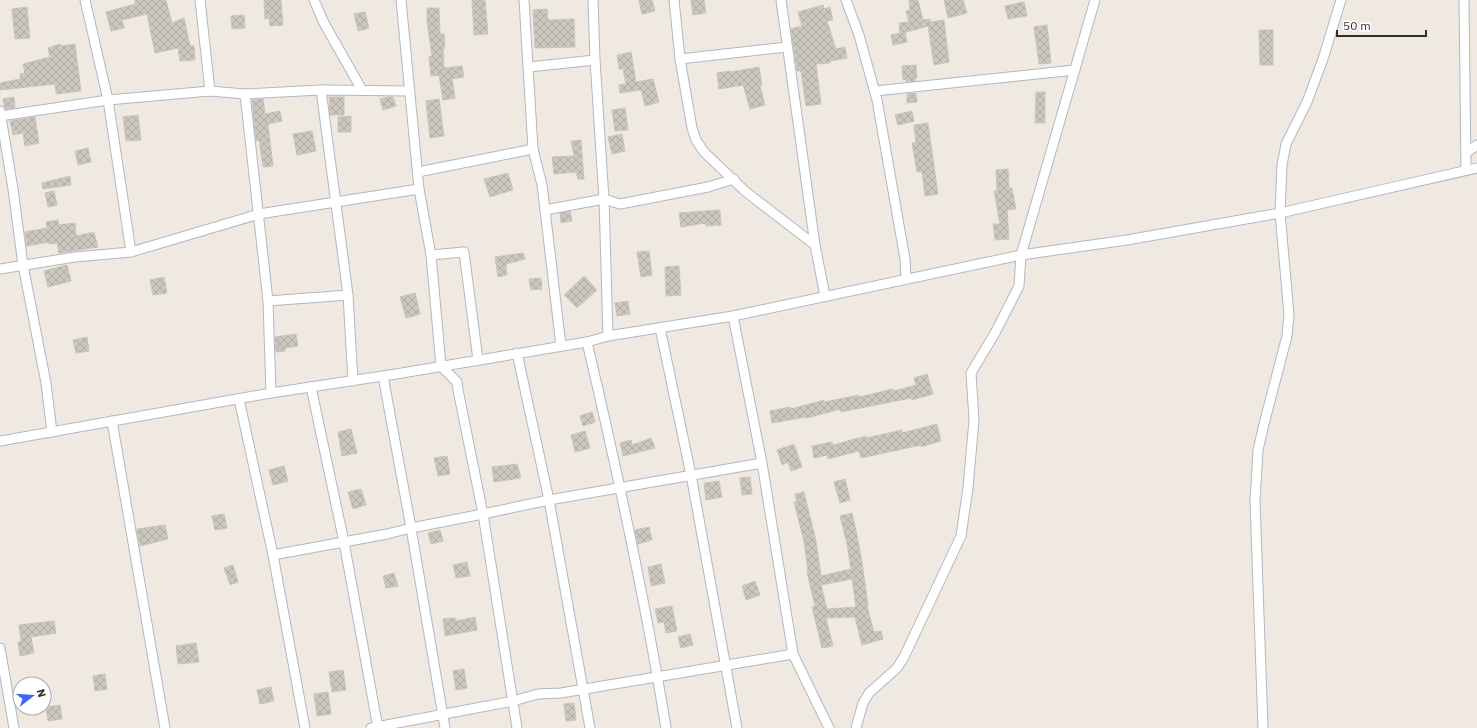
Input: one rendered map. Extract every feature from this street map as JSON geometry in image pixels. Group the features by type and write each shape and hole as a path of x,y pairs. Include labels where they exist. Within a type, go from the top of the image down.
{"street":[{"path":"85,0 108,100 131,252"},
{"path":"200,0 210,91"},
{"path":"314,0 324,24 362,90"},
{"path":"401,0 419,189 431,255 441,366 456,382 483,514 518,728"},
{"path":"524,0 533,149 542,185 546,210 561,346"},
{"path":"594,0 604,199 608,336"},
{"path":"674,0 680,58 692,128 696,140 704,152 746,192 815,245"},
{"path":"781,0 815,245 825,296"},
{"path":"846,0 859,35 875,91 905,259 906,279"},
{"path":"856,728 863,703 869,693 897,668 904,657 961,536 968,488 974,420 971,373 996,333 1019,286 1020,255 1095,0"},
{"path":"1263,728 1255,501 1258,450 1287,336 1289,315 1280,213 1282,165 1286,144 1310,95 1341,0"},
{"path":"1464,0 1466,170"},
{"path":"680,58 787,47"},
{"path":"529,67 596,60"},
{"path":"875,91 1075,70"},
{"path":"321,90 348,295 353,381"},
{"path":"52,432 46,383 23,264 13,189 0,114 108,100 210,91 245,94 321,90 410,91"},
{"path":"245,94 268,301 271,393"},
{"path":"1466,153 1477,145"},
{"path":"418,172 533,149"},
{"path":"0,441 271,393 353,381 587,342 608,336 733,316 1020,255 1127,240 1312,207 1477,168"},
{"path":"546,210 604,199 620,204 708,187 734,179"},
{"path":"0,269 23,264 131,252 259,214 419,189"},
{"path":"431,255 464,252 478,360"},
{"path":"268,301 348,295"},
{"path":"733,316 762,464 793,654 829,728"},
{"path":"660,328 691,475 737,728"},
{"path":"587,342 621,487 658,677 666,728"},
{"path":"517,353 549,500 590,728"},
{"path":"382,376 411,528 445,728"},
{"path":"311,387 344,542 376,728 513,701 538,694 583,690 793,654"},
{"path":"239,399 273,554 305,728"},
{"path":"112,421 164,728"},
{"path":"273,554 387,534 549,500 762,464"},
{"path":"0,648 14,728"}],"building":[{"path":"135,0 166,0 172,23 184,18 190,46 194,46 195,60 180,61 178,48 155,53 147,14 122,20 124,28 111,31 106,12 135,4"},
{"path":"264,0 281,0 283,25 270,26 269,18 265,19"},
{"path":"472,0 485,0 488,34 474,35"},
{"path":"639,0 652,0 655,11 642,14"},
{"path":"691,0 704,0 706,13 693,15"},
{"path":"909,0 918,0 923,20 930,19 931,22 944,20 949,62 934,65 928,26 905,32 907,42 893,45 891,35 900,33 899,23 909,22 906,11 910,10"},
{"path":"944,0 963,0 967,13 948,18"},
{"path":"1024,2 1027,16 1008,19 1005,6"},
{"path":"823,5 824,9 830,7 833,20 827,21 836,49 845,47 847,58 830,61 830,63 816,64 821,104 806,106 801,71 797,71 791,29 802,26 798,12"},
{"path":"27,7 30,38 15,39 12,9"},
{"path":"427,8 439,8 440,34 444,34 444,68 462,66 464,77 452,79 455,98 443,100 439,75 431,76 429,57 432,56 427,22"},
{"path":"547,9 548,20 574,19 575,47 535,48 533,10"},
{"path":"365,12 369,28 358,31 354,14"},
{"path":"244,15 245,28 232,29 231,16"},
{"path":"1047,25 1051,63 1039,64 1034,27"},
{"path":"1259,30 1273,30 1273,65 1260,65"},
{"path":"60,44 61,46 75,44 81,91 56,94 55,84 0,90 0,83 20,79 20,74 25,73 23,64 50,57 48,48"},
{"path":"631,52 636,82 653,79 659,102 645,106 641,90 620,93 619,85 626,84 623,69 619,69 617,55"},
{"path":"916,65 917,78 915,78 915,81 906,82 906,79 903,80 902,66"},
{"path":"759,67 762,85 760,86 765,105 750,109 743,85 719,89 717,73"},
{"path":"1036,92 1045,92 1045,123 1035,123"},
{"path":"916,93 917,102 907,103 907,94"},
{"path":"14,97 15,108 6,109 3,99"},
{"path":"329,97 344,97 344,115 330,115"},
{"path":"393,97 396,106 383,110 380,99"},
{"path":"263,99 265,114 280,111 282,121 268,124 273,166 263,167 259,140 256,141 252,100"},
{"path":"439,99 444,136 430,138 426,101"},
{"path":"625,108 628,130 615,131 612,110"},
{"path":"912,111 914,121 898,125 895,115"},
{"path":"138,115 141,140 126,141 123,117"},
{"path":"351,116 351,132 338,132 338,117"},
{"path":"35,117 39,143 25,146 23,133 13,135 10,121"},
{"path":"928,123 938,194 925,196 922,172 917,172 912,143 916,142 914,125"},
{"path":"312,131 316,151 297,155 293,134"},
{"path":"622,134 625,151 612,154 608,137"},
{"path":"581,140 584,179 578,179 576,172 554,174 552,157 574,156 571,141"},
{"path":"88,148 91,162 78,165 75,151"},
{"path":"1008,169 1009,188 1012,188 1016,209 1007,210 1009,239 995,240 993,224 1000,224 994,191 997,191 996,170"},
{"path":"508,173 513,190 490,197 484,179"},
{"path":"70,176 71,185 43,189 42,183"},
{"path":"54,191 57,205 48,207 45,193"},
{"path":"720,210 721,225 706,226 705,223 681,227 679,213"},
{"path":"570,211 572,221 561,223 560,213"},
{"path":"58,220 59,225 75,223 76,236 94,232 98,247 59,253 57,243 49,244 49,242 27,246 25,232 47,228 46,222"},
{"path":"649,251 652,275 641,277 637,252"},
{"path":"523,253 525,259 506,264 507,275 498,277 495,257"},
{"path":"67,265 71,281 48,287 44,271"},
{"path":"679,266 681,295 666,296 665,267"},
{"path":"584,276 597,290 577,308 564,295"},
{"path":"164,277 167,293 153,295 150,280"},
{"path":"541,278 542,289 531,290 529,279"},
{"path":"415,293 420,314 406,318 400,297"},
{"path":"628,301 630,314 617,316 615,303"},
{"path":"296,334 298,346 285,348 285,351 276,352 275,337"},
{"path":"87,337 89,351 76,353 73,340"},
{"path":"927,374 933,394 912,400 911,398 841,412 840,409 807,418 772,423 770,411 790,407 791,409 824,400 824,402 859,395 859,397 893,389 894,391 916,385 914,378"},
{"path":"592,412 595,422 583,426 580,416"},
{"path":"937,424 941,441 921,447 921,445 861,458 859,451 828,459 827,455 814,458 812,446 832,442 833,445 866,436 866,438 902,430 902,433"},
{"path":"351,429 357,453 342,456 338,432"},
{"path":"585,431 590,448 575,452 571,435"},
{"path":"651,438 655,448 623,456 620,443 631,440 632,445"},
{"path":"794,444 802,467 791,471 788,462 782,465 777,450"},
{"path":"447,456 450,474 438,476 434,458"},
{"path":"517,464 521,478 494,482 492,467"},
{"path":"284,466 288,481 273,485 269,470"},
{"path":"750,477 752,494 742,495 740,478"},
{"path":"845,479 850,500 840,503 834,482"},
{"path":"719,481 722,497 706,500 704,483"},
{"path":"361,489 366,505 353,509 348,492"},
{"path":"804,492 816,541 821,576 851,569 840,516 852,513 862,562 867,606 874,632 881,631 883,639 862,645 855,617 826,618 833,646 822,648 812,607 815,606 807,572 804,541 794,502 797,502 795,494","holes":["852,579 856,607 827,609 821,585"]},
{"path":"224,514 227,528 215,530 212,516"},
{"path":"165,525 168,539 140,546 137,529"},
{"path":"649,527 652,540 638,544 635,530"},
{"path":"440,530 443,541 431,544 428,533"},
{"path":"467,562 470,576 456,578 453,565"},
{"path":"661,564 665,583 651,586 648,567"},
{"path":"233,565 238,582 230,585 224,568"},
{"path":"394,573 398,586 386,588 383,576"},
{"path":"755,581 760,595 746,600 742,586"},
{"path":"672,606 677,631 666,633 664,622 658,623 655,609"},
{"path":"475,617 477,630 445,636 443,619 455,618 456,621"},
{"path":"54,621 56,633 31,637 34,653 20,656 18,642 21,642 19,625"},
{"path":"690,634 693,645 681,648 678,637"},
{"path":"196,643 199,662 178,664 176,646"},
{"path":"464,669 467,688 456,690 453,671"},
{"path":"343,670 346,690 332,692 329,672"},
{"path":"105,674 107,689 95,691 93,676"},
{"path":"271,687 274,701 260,704 257,690"},
{"path":"328,692 331,714 317,716 314,694"},
{"path":"574,703 576,720 566,721 564,704"},
{"path":"60,705 62,719 48,721 47,716 52,716 52,706"}]}
